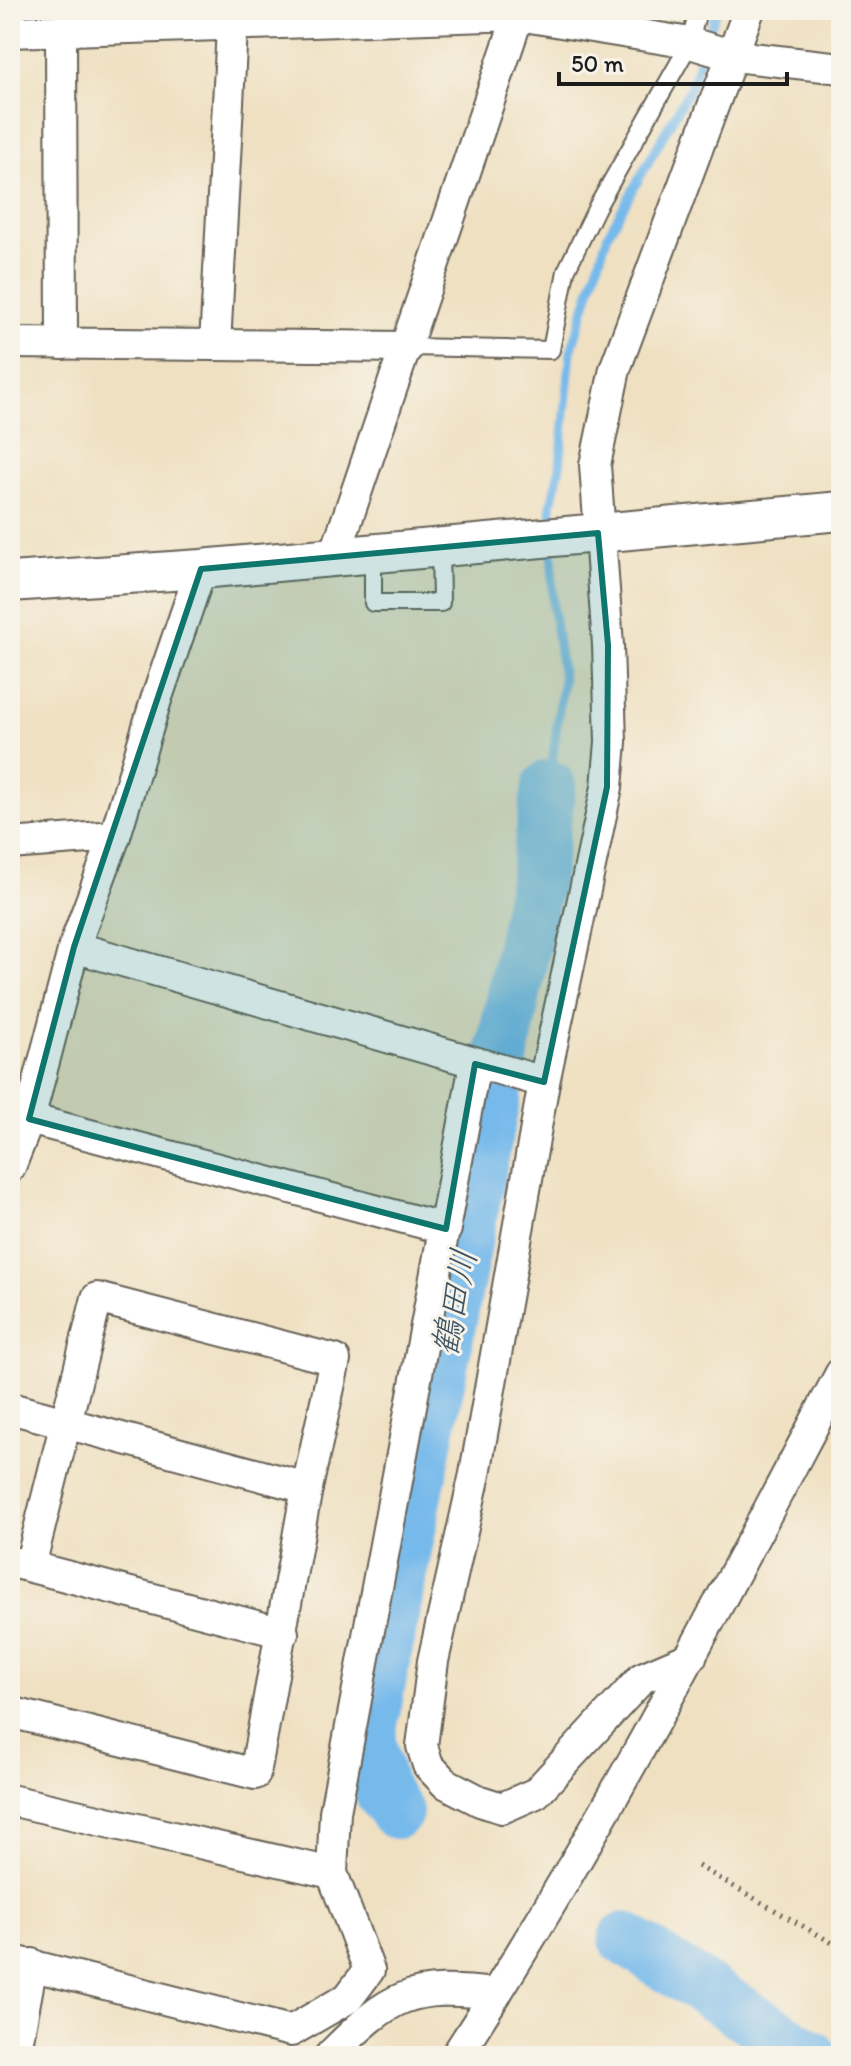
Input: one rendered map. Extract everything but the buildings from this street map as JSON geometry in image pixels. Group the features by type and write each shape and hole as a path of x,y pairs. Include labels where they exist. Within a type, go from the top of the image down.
{"street":[{"path":"691,1657 642,1678 536,1793 502,1808 480,1801 445,1783 428,1765 422,1746 433,1661 475,1474 544,1082 607,787 611,742 608,645 595,465 615,369 749,10"},
{"path":"335,555 519,13"},
{"path":"10,32 232,17 519,13 690,43 734,56 841,68"},
{"path":"215,345 232,17"},
{"path":"61,30 62,344"},
{"path":"10,343 408,347"},
{"path":"10,582 201,569 841,511"},
{"path":"10,1167 29,1119 74,947 115,836 156,700 201,569"},
{"path":"10,844 115,836"},
{"path":"74,947 544,1082"},
{"path":"15,2056 21,1962 291,2031 348,1998 369,1970 332,1873 335,1812 475,1064"},
{"path":"29,1119 446,1229"},
{"path":"10,1712 255,1774 283,1633 307,1488 335,1360 97,1298 69,1421 20,1563 283,1633"},
{"path":"456,2056 496,1994 691,1657 841,1373"},
{"path":"10,1408 69,1421 307,1488"},
{"path":"10,1800 332,1873"},
{"path":"330,2056 373,2013 405,1995 445,1988 496,1994"}],"lane":[{"path":"408,347 551,350 566,271 597,207 690,43 698,10"},
{"path":"373,552 373,603 441,603 440,546"}],"path":[{"path":"698,1866 841,1948"}],"highlighted area":[{"path":"598,533 608,645 607,787 544,1082 475,1064 446,1229 29,1119 74,947 201,569"}],"waterway":[{"path":"552,530 551,505 560,466 571,351 608,234 689,90 717,10"},
{"path":"549,787 563,679 553,607 552,544"},
{"name":"鶴田川","path":"396,1812 382,1793 368,1739 536,881 549,787"},
{"name":"鶴田川","path":"625,1939 811,2056"}]}
